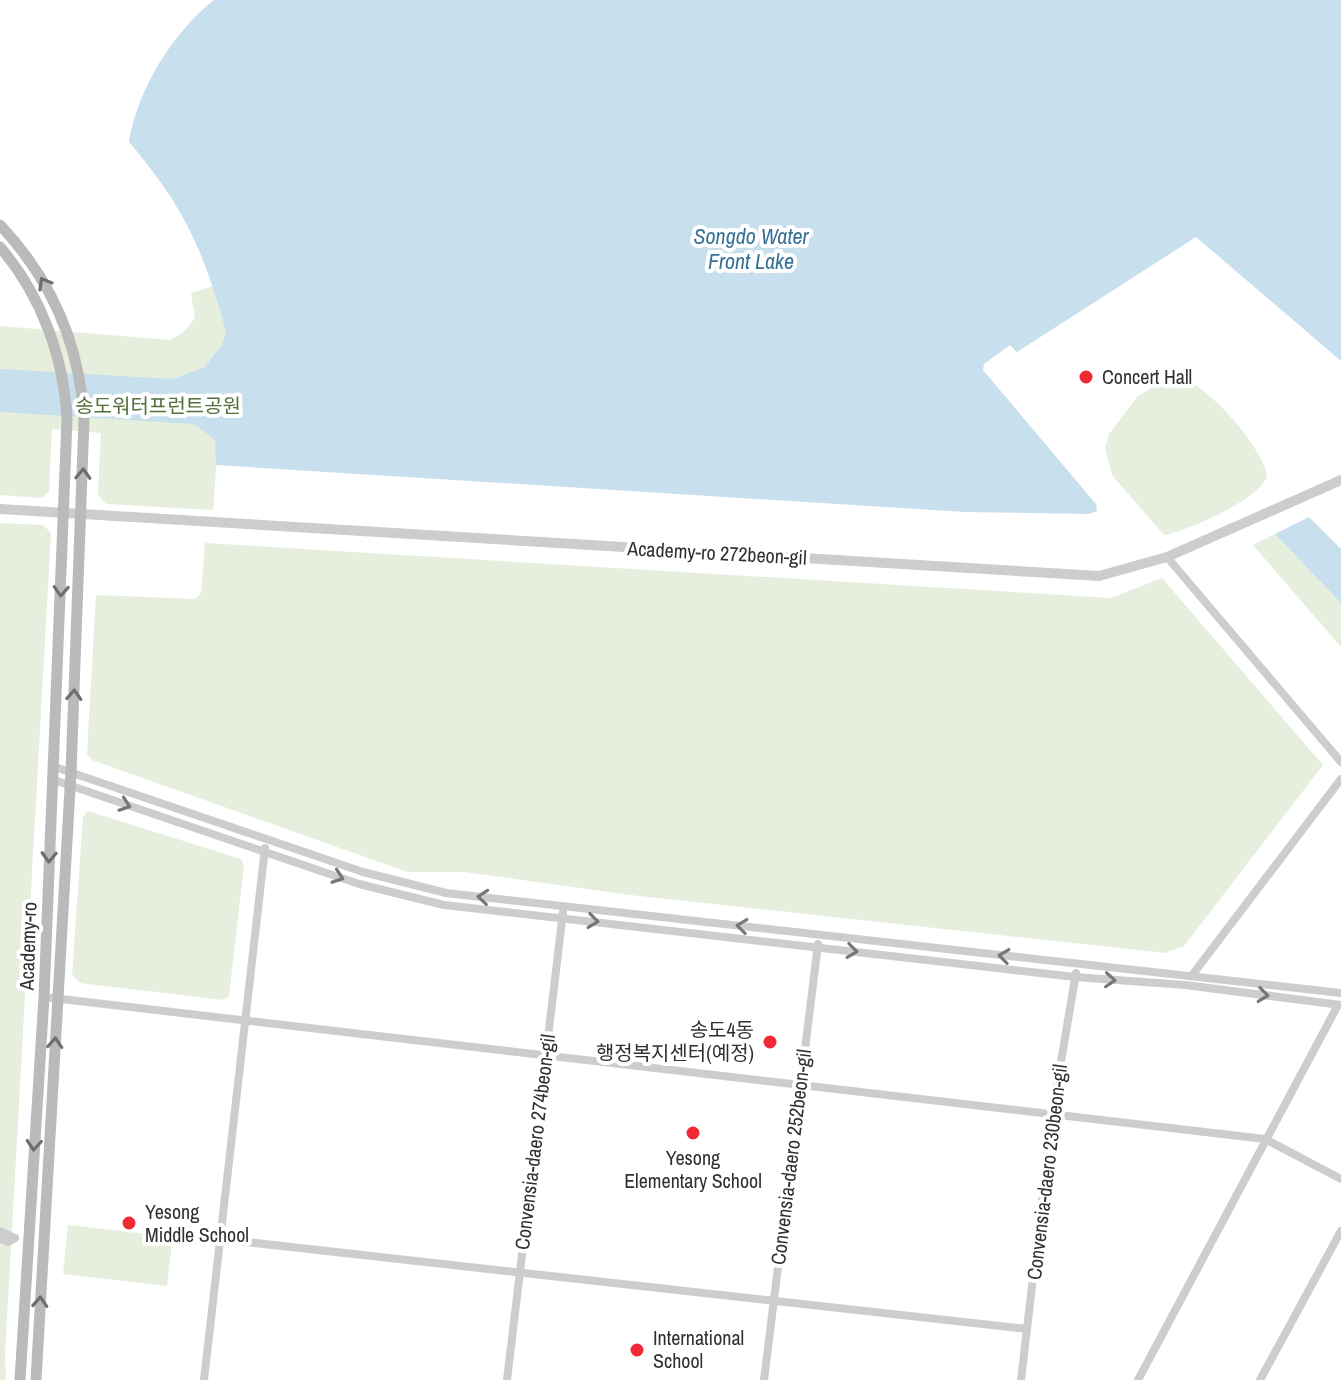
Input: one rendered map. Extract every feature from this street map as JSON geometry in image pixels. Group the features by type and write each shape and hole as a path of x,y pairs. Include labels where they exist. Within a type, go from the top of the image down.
{"main road":[{"path":"0,225 43,280 73,349 82,389 84,433 74,514"},
{"path":"0,247 31,290 55,348 65,391 74,514"},
{"name":"Academy-ro","path":"20,1380 44,997 51,779 74,514"},
{"name":"Academy-ro","path":"36,1380 71,772 74,514"}],"street":[{"name":"Academy-ro 272beon-gil","path":"0,509 1099,576 1167,557 1341,480"},
{"path":"1167,557 1341,762"},
{"path":"52,766 363,872 446,893 564,904 1076,965 1194,974 1341,993"},
{"path":"51,779 359,884 444,905 1075,977 1185,985 1339,1005 1138,1380"},
{"path":"1185,985 1341,779"},
{"path":"204,1380 243,1022 268,840"},
{"name":"Convensia-daero 274beon-gil","path":"507,1380 564,904"},
{"name":"Convensia-daero 252beon-gil","path":"764,1380 819,935"},
{"name":"Convensia-daero 230beon-gil","path":"1021,1380 1052,1115 1076,965"},
{"path":"44,997 1265,1139 1341,1179"},
{"path":"0,1231 15,1238 8,1242 0,1239"},
{"path":"1260,1380 1341,1231"},
{"path":"219,1239 1027,1329"}],"green space":[{"name":"송도워터프런트공원","path":"213,286 226,332 213,510 106,504 98,495 101,433 52,429 49,491 42,498 0,495 0,326 170,340 184,332 195,318 191,293"},
{"path":"1171,376 1198,387 1229,415 1255,448 1267,476 1262,485 1238,504 1205,521 1164,535 1112,475 1105,448 1109,434 1138,396"},
{"path":"0,523 43,525 51,533 6,1380 0,1380"},
{"path":"1275,534 1341,603 1341,647 1253,545"},
{"path":"205,543 1111,598 1162,578 1323,765 1184,946 1165,953 630,895 464,872 407,872 92,760 87,754 96,595 195,599 201,593"},
{"path":"88,811 241,859 244,866 229,996 223,1000 80,983 72,975 83,817"},
{"path":"68,1225 173,1237 167,1286 63,1274"}],"water":[{"name":"Songdo Water Front Lake","path":"214,0 1341,0 1341,361 1196,237 1017,352 1010,345 984,364 983,370 1096,504 1097,511 1088,514 965,512 216,465 215,440 195,424 0,412 0,369 173,379 205,367 222,345 226,332 209,277 190,231 165,188 129,142 140,102 159,64 185,28"},
{"path":"1309,517 1341,549 1341,603 1275,534"}],"place":[{"name":"Concert Hall","path":"1086,377"},
{"name":"송도4동 행정복지센터(예정)","path":"770,1042"},
{"name":"Yesong Elementary School","path":"693,1133"},
{"name":"Yesong Middle School","path":"129,1223"},
{"name":"International School","path":"637,1350"}]}
